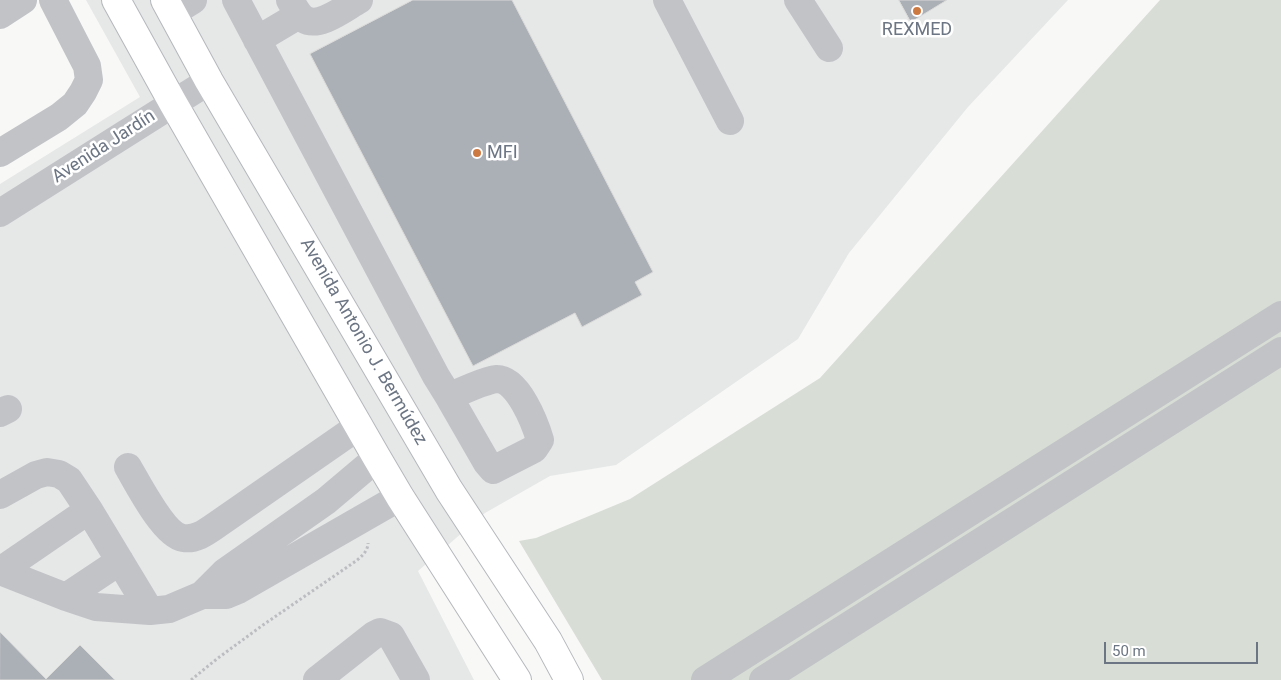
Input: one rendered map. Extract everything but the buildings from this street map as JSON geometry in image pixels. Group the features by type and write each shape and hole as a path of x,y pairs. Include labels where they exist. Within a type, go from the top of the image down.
{"main road":[{"path":"116,0 377,458 517,680"},
{"name":"Avenida Antonio J. Bermúdez","path":"177,4 209,81 449,490 548,641 569,680"}],"street":[{"path":"0,14 23,0"},
{"path":"0,153 58,117 75,104 89,80 87,66 53,0"},
{"path":"236,0 436,376 449,397"},
{"path":"257,40 295,8 307,21 315,22 324,20 359,0"},
{"path":"668,0 730,120"},
{"path":"798,0 829,48"},
{"name":"Avenida Jardín","path":"0,213 209,81"},
{"path":"705,680 1281,314"},
{"path":"763,680 1281,351"},
{"path":"1220,353 1237,379"},
{"path":"128,468 166,527 173,534 181,538 191,538 201,535 215,526 360,426"},
{"path":"0,571 96,607 150,611 169,609 202,595 225,572 326,501 377,458"},
{"path":"0,495 36,475 47,472 59,474 69,480 150,611"},
{"path":"202,595 226,595 238,590 400,497"},
{"path":"0,571 88,510"},
{"path":"942,530 960,555"},
{"path":"66,597 120,561"},
{"path":"317,680 380,632 391,636 416,680"}],"path":[{"path":"191,680 263,625 356,561 365,552 368,545 363,518"}],"shaded area":[{"path":"86,0 1068,0 968,107 849,253 798,339 616,465 550,476 485,513 418,571 474,680 0,680 0,184 140,97"},
{"path":"1160,0 1281,0 1281,680 602,680 519,541 536,538 630,499 820,378"}],"place":[{"name":"REXMED","path":"917,11"},
{"name":"MFI","path":"477,153"}]}
